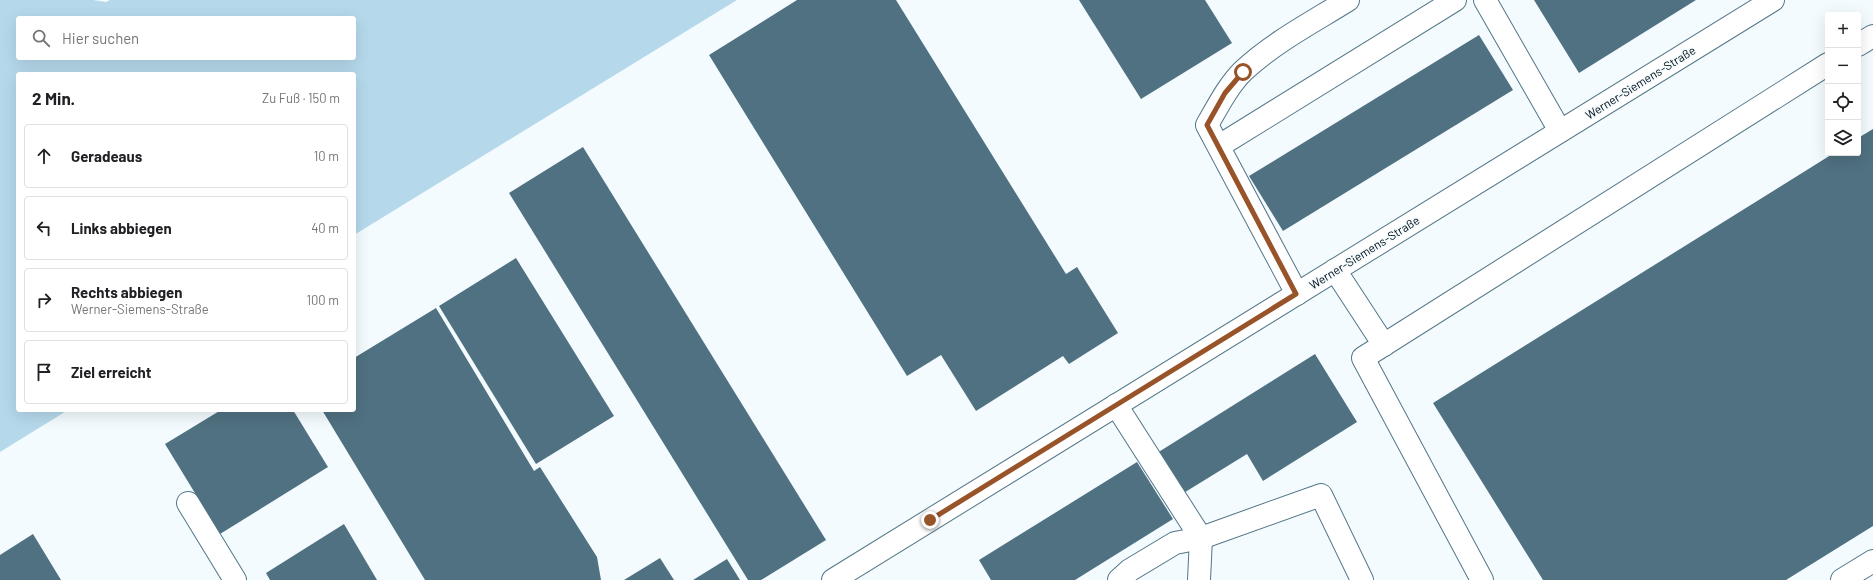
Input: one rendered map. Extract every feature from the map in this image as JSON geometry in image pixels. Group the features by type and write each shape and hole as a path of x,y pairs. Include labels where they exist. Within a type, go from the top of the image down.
{"street":[{"path":"1296,294 1207,125 1225,93 1243,72 1270,50 1348,0"},
{"path":"1219,146 1455,0"},
{"path":"1485,0 1560,131"},
{"name":"Werner-Siemens-Straße","path":"833,580 1773,0"},
{"path":"1861,43 1873,36"},
{"path":"1482,580 1363,358 1825,66"},
{"path":"1335,270 1384,345"},
{"path":"1116,405 1201,538 1199,580"},
{"path":"1119,580 1130,570 1175,543 1201,538 1321,495 1362,580"},
{"path":"188,503 235,580"},
{"path":"1842,580 1873,561"}],"water":[{"path":"0,0 93,0 106,2 110,0 737,0 356,234 356,72 16,72 16,412 65,412 0,452"}],"building":[{"path":"797,0 896,0 1066,274 1077,267 1118,333 1069,364 1063,356 976,411 941,355 907,376 709,55"},
{"path":"1079,0 1205,0 1232,43 1141,99"},
{"path":"1534,0 1696,0 1579,73"},
{"path":"1479,35 1513,90 1283,231 1249,176"},
{"path":"1873,129 1873,526 1786,580 1543,580 1433,403 1829,156 1861,156 1861,136"},
{"path":"583,147 826,540 761,580 748,580 509,193"},
{"path":"516,258 614,416 536,464 439,306"},
{"path":"436,308 534,471 540,467 597,557 601,580 425,580 323,412 356,412 356,357"},
{"path":"1315,354 1357,422 1263,481 1247,454 1182,494 1157,453"},
{"path":"218,412 294,412 328,467 220,534 165,444"},
{"path":"1137,462 1173,519 1075,580 991,580 979,560"},
{"path":"344,524 377,580 270,580 266,573"},
{"path":"33,534 61,580 0,580 0,555"},
{"path":"660,558 674,580 624,580"},
{"path":"727,559 740,580 693,580"}],"route":[{"path":"930,520 1296,294 1207,125 1225,93 1243,72"}]}
